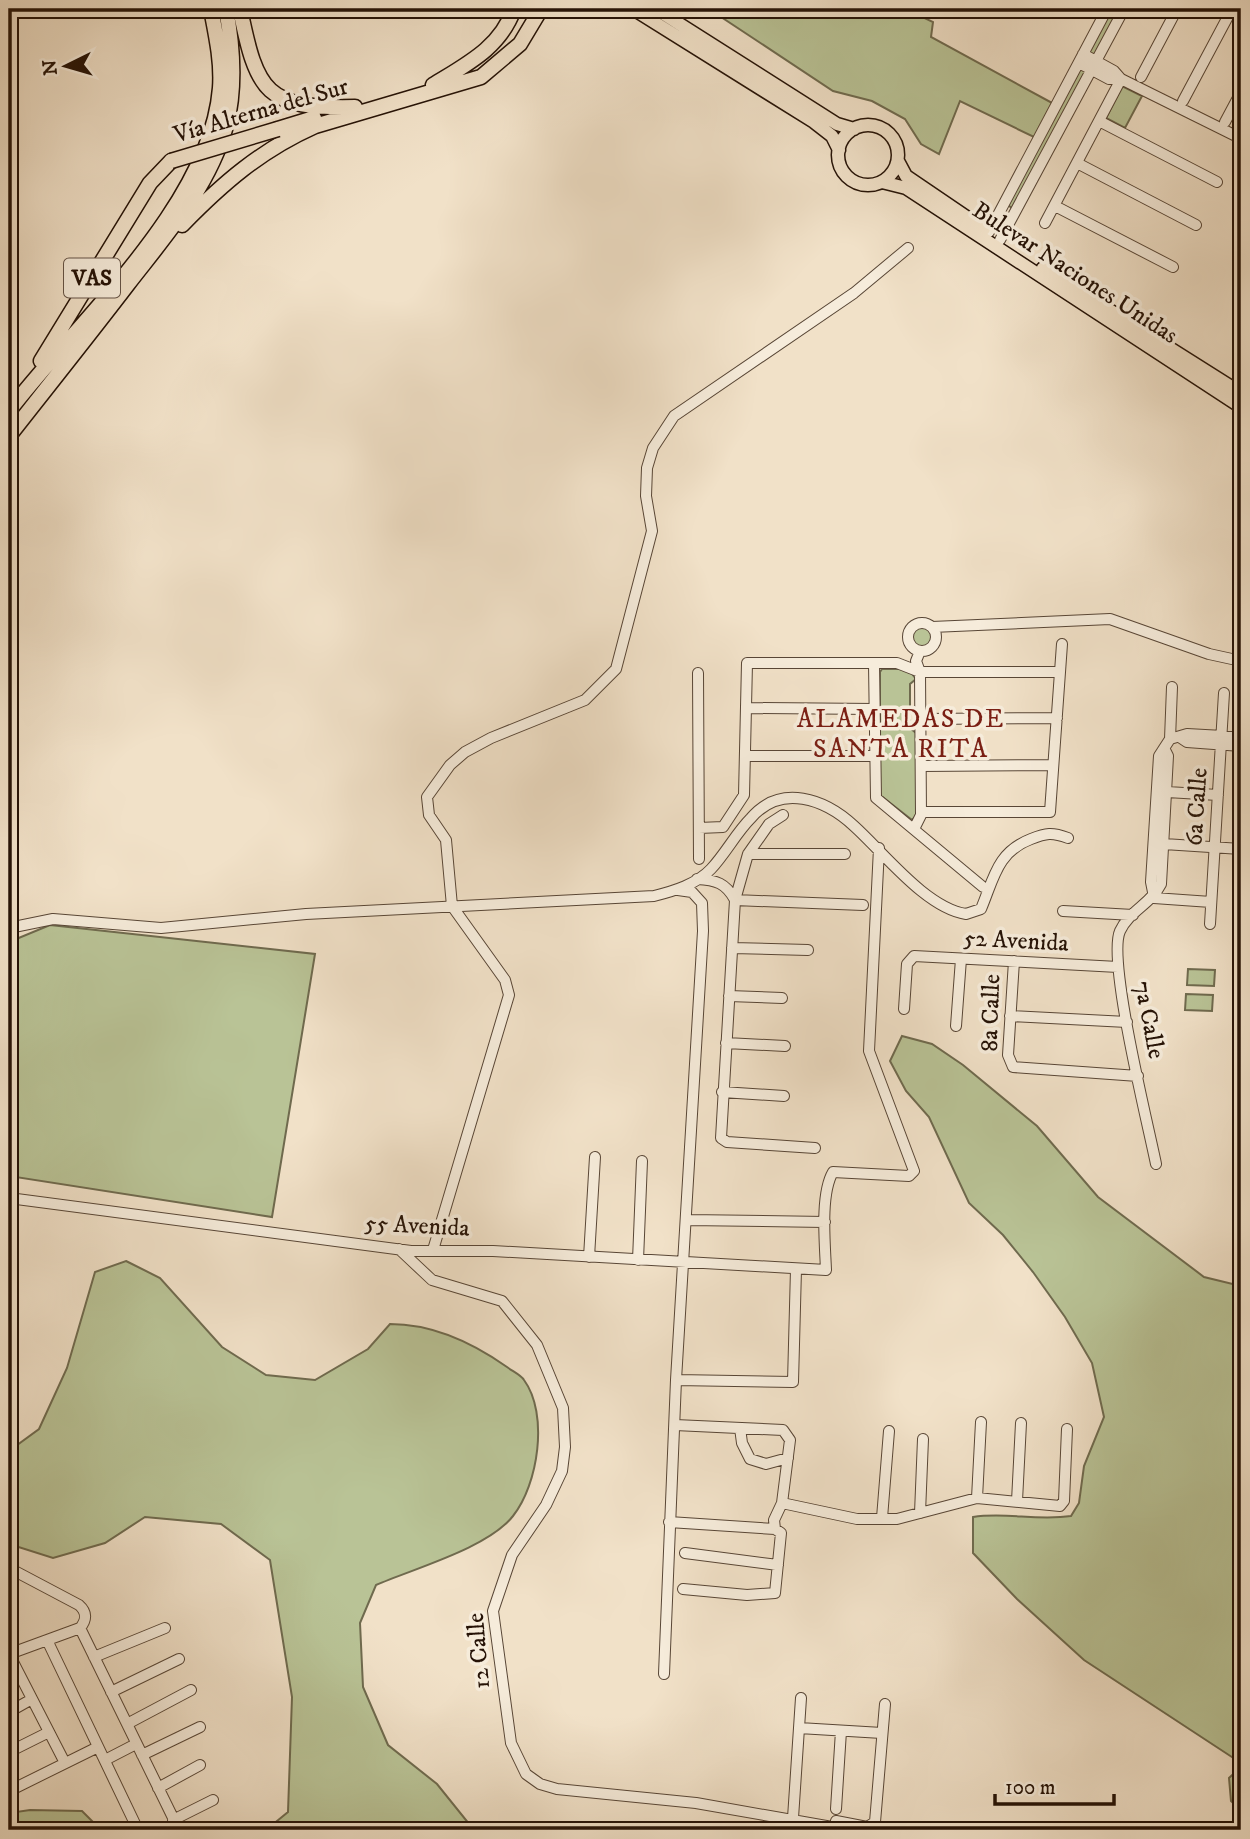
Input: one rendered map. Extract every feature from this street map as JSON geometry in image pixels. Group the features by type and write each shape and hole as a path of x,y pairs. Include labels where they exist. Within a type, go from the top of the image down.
{"highway":[{"path":"13,405 157,231 200,165 211,134 219,90 219,53 211,9"},
{"path":"433,85 492,46 503,33 514,9"},
{"name":"Vía Alterna del Sur","path":"13,405 150,183 171,161 433,85 487,64 514,39 531,9"},
{"name":"Vía Alterna del Sur","path":"164,237 179,228 239,169 294,135 315,126 481,77 513,52 541,9"},
{"path":"9,436 164,237 204,178 225,126 232,67 230,10"},
{"path":"230,10 254,68 274,94 300,105 355,107"}],"main road":[{"path":"633,9 814,122 832,136 838,150 840,166 853,181 867,186 882,182 892,173 898,161 897,147 886,131 873,125 854,129 837,124 656,9"},
{"path":"838,150 844,138 854,129"},
{"name":"Bulevar Naciones Unidas","path":"898,161 906,176 1241,393"},
{"name":"Bulevar Naciones Unidas","path":"882,182 906,188 1241,407"}],"street":[{"path":"995,236 1107,9"},
{"path":"995,236 1124,9"},
{"path":"1141,77 1177,9"},
{"path":"1182,101 1232,9"},
{"path":"1081,58 1110,79 1121,79 1240,138"},
{"path":"1045,223 1121,79"},
{"path":"1225,122 1241,92"},
{"path":"1099,121 1217,182"},
{"path":"1077,163 1196,225"},
{"path":"1055,205 1173,267"},
{"path":"433,1250 509,995 505,980 452,906 446,840 429,815 427,797 450,765 465,752 491,738 585,700 616,669 652,531 646,496 647,468 663,430 674,416 854,293 908,248"},
{"path":"934,631 952,625 1110,619 1130,623 1218,657 1241,661"},
{"path":"902,664 912,626 924,622 934,631"},
{"path":"914,829 921,812 920,672 916,661 920,651 932,647 934,631"},
{"path":"909,644 920,651"},
{"path":"921,812 1049,813 1062,644"},
{"path":"699,828 722,827 741,804 747,663 902,664 920,672 1060,672"},
{"path":"874,664 876,798 983,887"},
{"path":"698,673 699,859"},
{"path":"1154,898 1161,884 1168,756 1172,742 1172,687"},
{"name":"6a Calle","path":"1210,924 1224,693"},
{"path":"746,708 875,709"},
{"path":"921,719 1057,718"},
{"path":"1154,898 1151,882 1159,755 1172,742 1188,734 1241,746"},
{"path":"1222,740 1241,737"},
{"path":"745,756 875,756"},
{"path":"921,766 1053,765"},
{"path":"1167,792 1218,795"},
{"path":"9,928 53,919 161,928 282,916 654,896 678,890 710,870 752,816 785,796 810,798 849,820 932,900 966,914 981,909 1003,856 1015,845 1050,832 1068,838"},
{"path":"783,815 769,824 748,854 735,900 720,1133 727,1142 816,1148"},
{"path":"1164,844 1241,849"},
{"path":"687,1220 825,1222 828,1179 832,1172 909,1176 914,1171 869,1051 879,848"},
{"path":"748,854 845,854"},
{"path":"697,878 722,883 729,888 735,900"},
{"path":"664,1674 676,1380 685,1264 702,906 692,892 678,890"},
{"path":"1154,898 1211,902"},
{"name":"7a Calle","path":"1154,898 1133,915 1118,935 1118,967 1156,1164"},
{"path":"735,900 863,905"},
{"path":"1063,911 1133,915"},
{"path":"732,948 808,950"},
{"name":"52 Avenida","path":"904,1009 907,964 911,957 1118,967"},
{"path":"956,1026 961,959"},
{"name":"8a Calle","path":"1014,961 1008,1055 1011,1066 1018,1070 1138,1076"},
{"path":"729,996 782,998"},
{"path":"1010,1016 1127,1022"},
{"path":"726,1043 785,1046"},
{"path":"723,1092 784,1096"},
{"path":"589,1257 595,1157"},
{"path":"638,1260 642,1161"},
{"name":"55 Avenida","path":"9,1198 399,1249 826,1270 825,1222"},
{"name":"12 Calle","path":"399,1249 432,1280 502,1301 537,1345 563,1409 565,1447 562,1471 546,1505 512,1555 493,1611 511,1743 526,1774 540,1784 557,1788 696,1803 849,1830"},
{"path":"676,1380 793,1382 796,1269"},
{"path":"977,1498 981,1422"},
{"path":"1017,1501 1021,1423"},
{"path":"675,1425 783,1430 790,1440 782,1503 774,1520 775,1529"},
{"path":"740,1428 742,1443 750,1459 766,1464 788,1458"},
{"path":"782,1503 857,1519 920,1513 977,1498 1054,1507 1064,1501 1067,1429"},
{"path":"882,1518 888,1432"},
{"path":"920,1513 923,1439"},
{"path":"669,1522 775,1529 781,1532 775,1593 756,1595 683,1589"},
{"path":"685,1553 778,1565"},
{"path":"9,1568 79,1605 85,1615 85,1621 80,1628 9,1654 13,1672 32,1699 65,1763"},
{"path":"80,1628 178,1830"},
{"path":"94,1657 165,1628"},
{"path":"47,1640 138,1830"},
{"path":"111,1692 179,1659"},
{"path":"127,1724 191,1690"},
{"path":"793,1818 802,1698"},
{"path":"9,1712 32,1699"},
{"path":"820,1823 832,1821 867,1827 875,1822 885,1704"},
{"path":"142,1755 200,1727"},
{"path":"799,1728 882,1733"},
{"path":"836,1809 841,1731"},
{"path":"9,1752 49,1732"},
{"path":"105,1760 136,1744"},
{"path":"9,1791 98,1746"},
{"path":"158,1788 200,1765"},
{"path":"173,1820 213,1800"}],"green space":[{"path":"709,9 906,9 933,22 931,37 1054,104 1036,138 960,101 939,154 921,144 905,119 872,101 833,91"},
{"path":"1107,9 1124,9 1016,211 1005,203"},
{"path":"1122,86 1142,96 1125,128 1106,118"},
{"path":"922,625 930,628 933,636 930,644 922,647 914,644 911,636 914,628"},
{"path":"882,669 908,669 916,679 910,684 910,728 916,733 916,816 912,820 880,795"},
{"path":"50,925 315,954 272,1217 9,1176 9,942"},
{"path":"1188,969 1215,970 1214,986 1187,985"},
{"path":"1186,994 1213,995 1212,1011 1185,1010"},
{"path":"902,1036 932,1044 963,1065 1037,1126 1098,1197 1204,1277 1241,1286 1241,1763 1084,1660 1017,1599 973,1553 973,1517 1071,1516 1079,1503 1084,1466 1104,1417 1092,1363 1065,1317 1003,1235 969,1203 929,1117 906,1091 890,1061"},
{"path":"126,1261 160,1278 222,1347 266,1375 315,1380 368,1349 390,1324 422,1327 452,1336 494,1358 524,1380 532,1394 538,1430 534,1468 522,1503 502,1527 487,1538 450,1556 376,1585 360,1623 363,1687 388,1745 437,1784 474,1830 266,1830 288,1812 292,1697 270,1560 221,1524 145,1517 105,1543 53,1558 9,1544 9,1451 39,1429 67,1368 95,1272"},
{"path":"1241,1767 1241,1810 1231,1801 1229,1778"},
{"path":"30,1810 82,1811 101,1830 9,1830 9,1813"}],"district":[{"name":"ALAMEDAS DE SANTA RITA","path":"901,734"}]}
